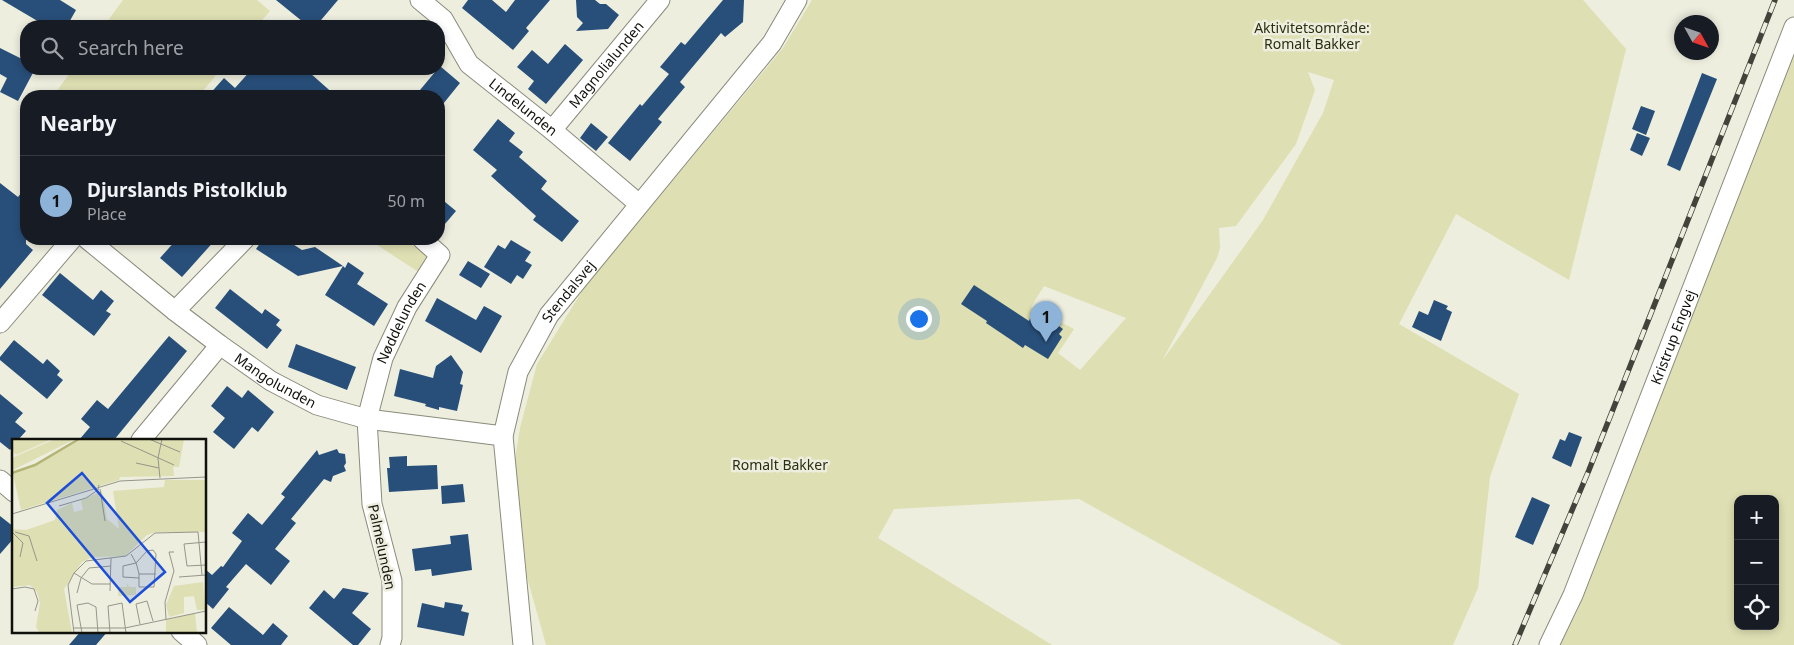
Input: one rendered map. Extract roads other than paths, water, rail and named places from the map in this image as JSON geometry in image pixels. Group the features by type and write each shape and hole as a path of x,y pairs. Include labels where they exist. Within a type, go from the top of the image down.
{"street":[{"name":"Lindelunden","path":"420,0 444,20"},
{"name":"Magnolialunden","path":"552,130 660,0"},
{"name":"Stendalsvej","path":"523,645 503,436 518,372 549,315 772,43 798,0"},
{"name":"Lindelunden","path":"445,22 469,64 552,130 639,204"},
{"name":"Kristrup Engvej","path":"1549,645 1573,595 1794,27"},
{"path":"0,323 67,245"},
{"name":"Mangolunden","path":"93,245 220,345 271,381 317,405 367,419 503,436"},
{"path":"175,311 239,245"},
{"name":"Nøddelunden","path":"367,419 384,358 407,307 440,254 429,245"},
{"path":"141,439 220,345"},
{"name":"Palmelunden","path":"367,419 372,504 392,581 392,638 390,645"},
{"path":"0,480 12,490"},
{"path":"182,632 197,645"}],"railway":[{"path":"1515,645 1589,470 1775,0"}],"place":[{"name":"Djurslands Pistolklub","path":"1046,342"}],"park label":[{"name":"Aktivitetsområde: Romalt Bakker","path":"1312,36"},
{"name":"Romalt Bakker","path":"780,465"}]}
